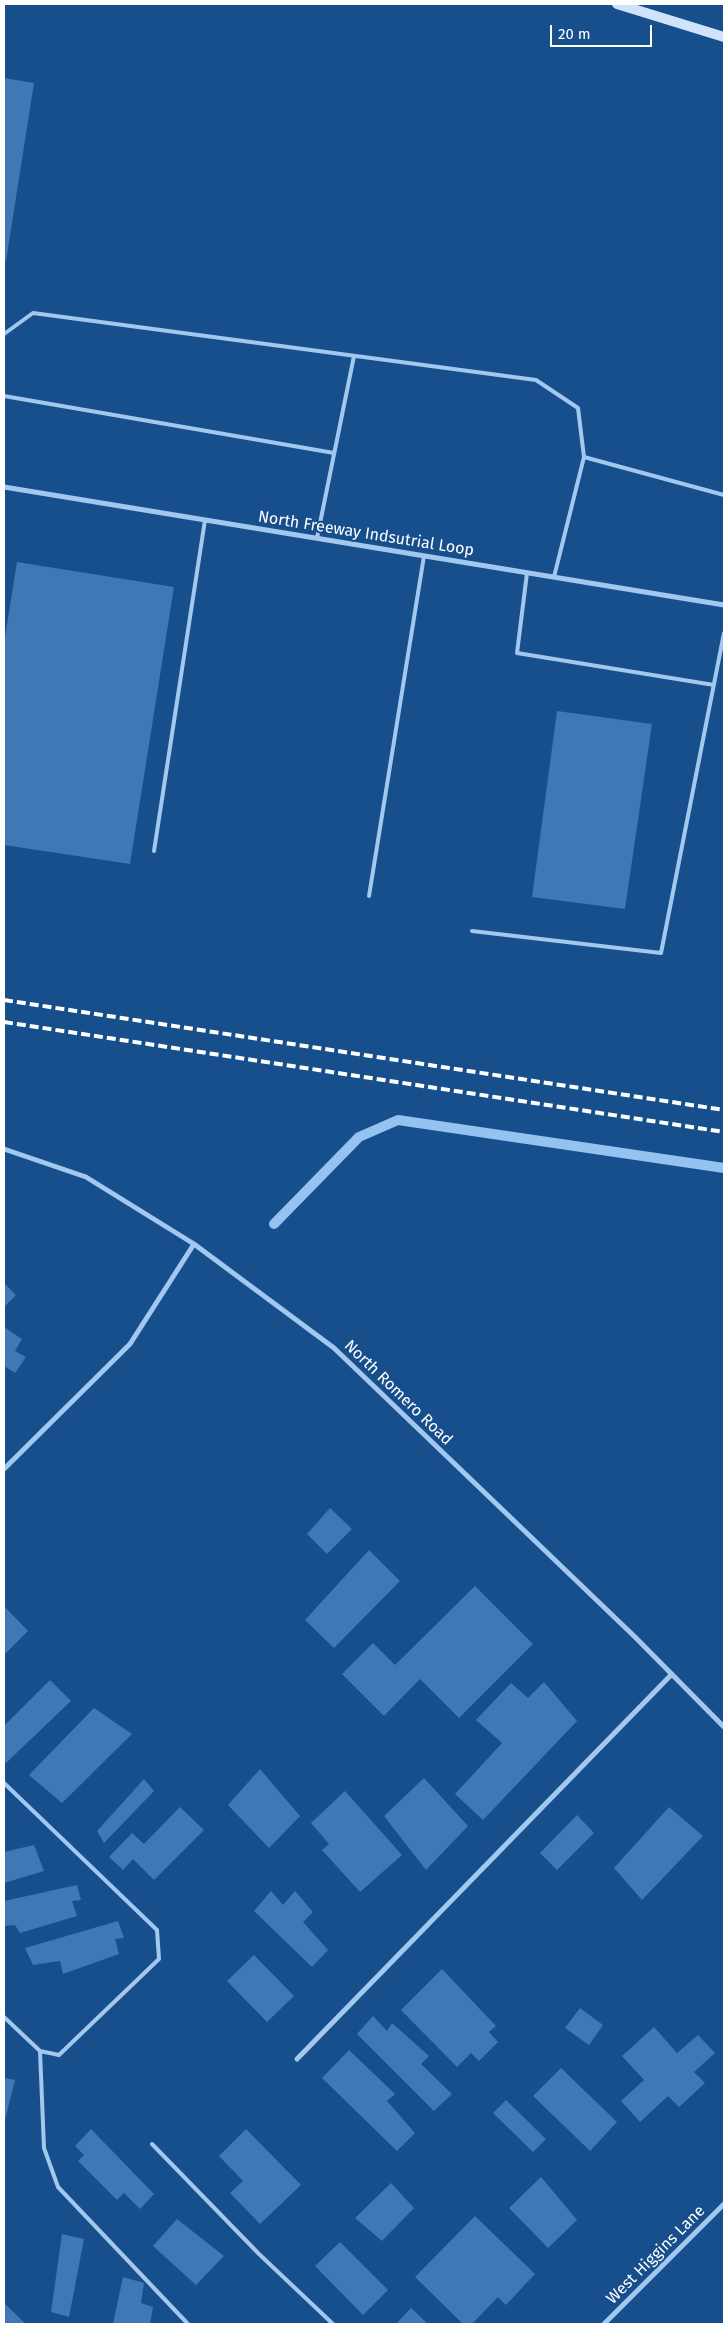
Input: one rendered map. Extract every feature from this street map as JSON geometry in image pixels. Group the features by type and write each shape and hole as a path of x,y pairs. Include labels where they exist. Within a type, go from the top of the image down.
{"main road":[{"path":"617,4 724,37"}],"street":[{"name":"North Freeway Indsutrial Loop","path":"4,487 724,605"},
{"name":"North Romero Road","path":"4,1149 86,1177 194,1244 334,1348 672,1674 724,1727"},
{"path":"4,1469 130,1344 194,1244"},
{"path":"297,2058 672,1674"},
{"name":"West Higgins Lane","path":"604,2324 724,2204"}],"lane":[{"path":"4,334 33,313 536,380 578,408 584,457 554,577"},
{"path":"317,538 354,356"},
{"path":"4,396 334,453"},
{"path":"584,457 724,495"},
{"path":"154,851 205,520"},
{"path":"370,896 424,556"},
{"path":"527,572 517,653 714,685"},
{"path":"472,931 662,953 724,634"},
{"path":"4,1783 157,1930 159,1959 59,2055 40,2051 4,2017"},
{"path":"40,2051 44,2148 58,2187 188,2324"},
{"path":"152,2144 258,2254 333,2324"}],"building":[{"path":"4,78 34,83 6,261 4,261"},
{"path":"17,562 174,587 130,864 4,845 4,643"},
{"path":"557,711 652,724 625,909 532,897"},
{"path":"4,1283 16,1295 4,1307"},
{"path":"4,1327 22,1339 15,1351 26,1357 15,1373 4,1366"},
{"path":"330,1508 352,1529 327,1554 307,1534"},
{"path":"369,1550 400,1581 334,1648 305,1620"},
{"path":"475,1586 533,1644 459,1718 420,1679 384,1716 342,1674 373,1643 395,1665"},
{"path":"4,1606 28,1631 4,1655"},
{"path":"50,1680 71,1701 6,1763 4,1761 4,1726"},
{"path":"544,1682 577,1721 483,1820 455,1794 502,1743 476,1720 511,1683 528,1698"},
{"path":"94,1708 132,1734 62,1803 29,1775"},
{"path":"260,1769 300,1816 269,1848 228,1805"},
{"path":"424,1778 468,1826 426,1870 384,1816"},
{"path":"144,1779 154,1791 104,1843 97,1831"},
{"path":"345,1791 402,1855 360,1892 322,1850 329,1844 311,1823"},
{"path":"180,1807 204,1830 154,1880 133,1859 123,1870 109,1857 132,1833 144,1844"},
{"path":"669,1807 703,1836 642,1900 614,1868"},
{"path":"577,1815 594,1833 557,1870 540,1853"},
{"path":"34,1845 44,1871 4,1883 4,1852"},
{"path":"77,1885 81,1900 72,1901 77,1916 20,1933 15,1925 4,1926 4,1901"},
{"path":"271,1891 283,1905 295,1891 313,1912 303,1922 328,1950 312,1967 254,1911"},
{"path":"118,1921 124,1938 115,1939 119,1954 63,1974 60,1961 33,1965 25,1948"},
{"path":"254,1955 294,1996 267,2022 227,1981"},
{"path":"442,1969 496,2026 489,2032 498,2042 479,2061 471,2053 457,2067 401,2010"},
{"path":"580,2008 603,2025 589,2045 565,2028"},
{"path":"373,2016 387,2031 392,2023 429,2056 421,2064 452,2094 434,2111 357,2034"},
{"path":"654,2027 677,2053 698,2035 715,2053 694,2072 705,2083 679,2107 668,2096 640,2122 621,2101 644,2080 622,2056"},
{"path":"349,2050 395,2094 387,2101 415,2133 397,2151 322,2078"},
{"path":"561,2068 617,2122 590,2151 533,2096"},
{"path":"4,2078 15,2080 4,2124"},
{"path":"506,2100 546,2139 533,2152 493,2113"},
{"path":"91,2129 154,2194 140,2209 124,2193 117,2200 78,2161 84,2155 75,2146"},
{"path":"246,2129 301,2185 260,2224 230,2193 243,2181 219,2156"},
{"path":"541,2177 577,2220 548,2248 509,2208"},
{"path":"391,2183 414,2208 382,2241 355,2218"},
{"path":"475,2216 535,2274 506,2305 498,2297 472,2324 463,2324 415,2277"},
{"path":"177,2219 224,2256 196,2285 153,2246"},
{"path":"62,2234 84,2239 69,2317 51,2312"},
{"path":"340,2242 388,2290 363,2315 315,2266"},
{"path":"123,2277 144,2283 141,2303 153,2307 150,2324 113,2324"},
{"path":"4,2303 26,2324 4,2324"},
{"path":"411,2308 428,2324 396,2324"}],"waterway":[{"path":"274,1224 359,1137 398,1120 724,1168"}],"railway":[{"path":"4,1000 724,1110"},
{"path":"4,1022 724,1132"}]}
